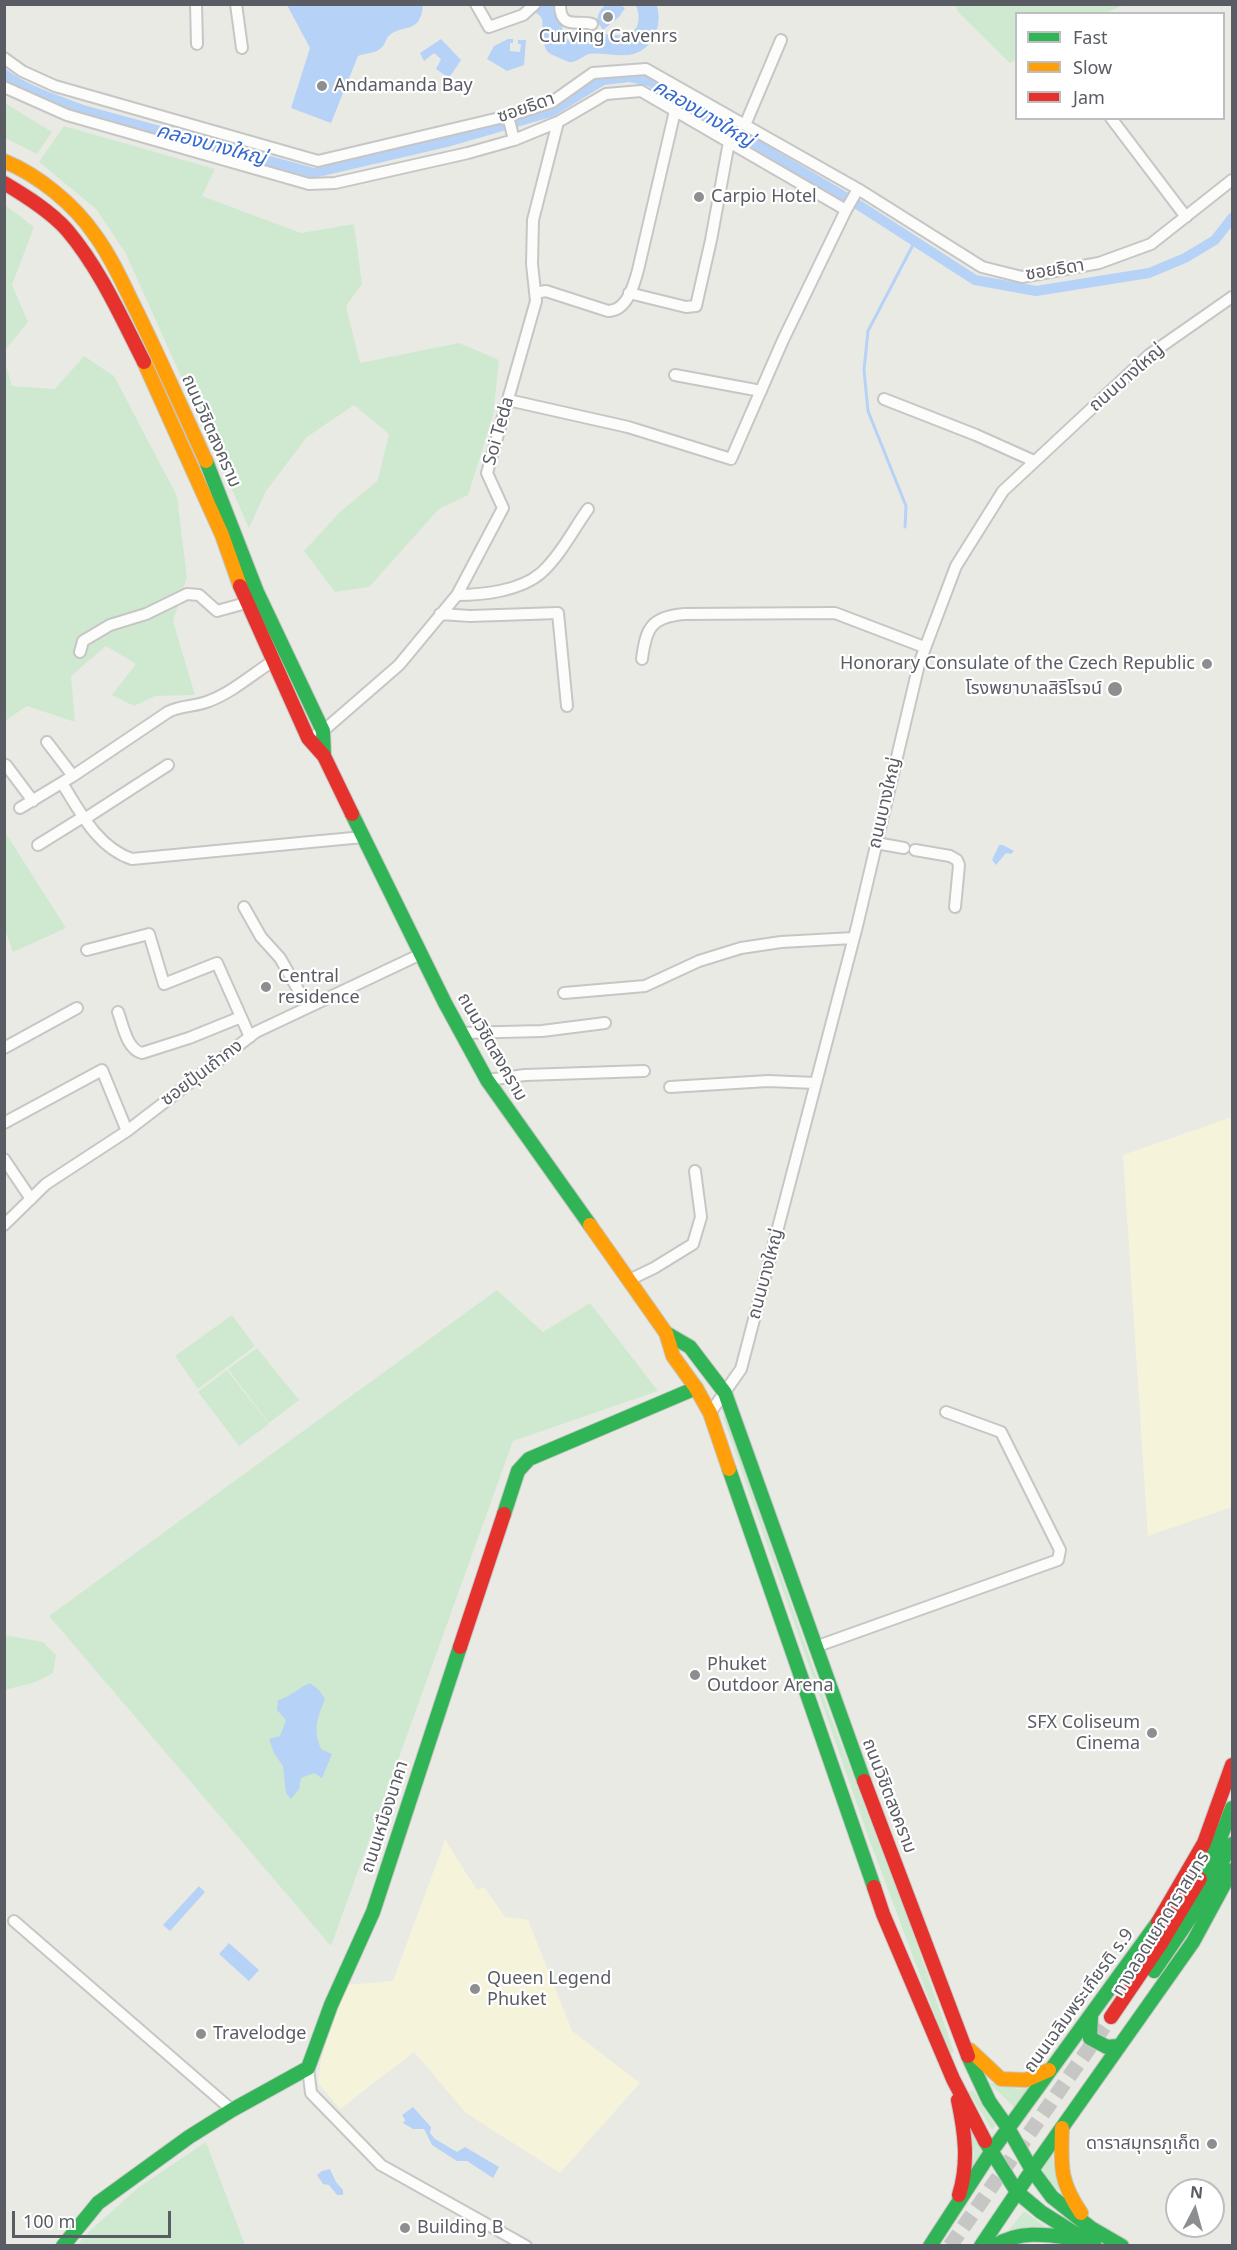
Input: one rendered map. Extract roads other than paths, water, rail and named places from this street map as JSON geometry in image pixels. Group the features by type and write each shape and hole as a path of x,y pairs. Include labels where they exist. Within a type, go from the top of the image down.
{"main road":[{"name":"ถนนวิชิตสงคราม","path":"4,161 26,170 62,198 95,234 119,276 207,464 257,592 323,731 324,756"},
{"name":"ถนนวิชิตสงคราม","path":"4,183 29,198 66,230 101,277 145,364 192,468 222,535 246,603 308,738 324,756 461,1033 487,1080 666,1334 673,1356 696,1388 710,1413 883,1914 951,2076 991,2151 1017,2192 1041,2212 1090,2238 1122,2246"},
{"name":"ถนนวิชิตสงคราม","path":"666,1334 690,1347 724,1394 738,1426 815,1647 960,2039 971,2063 989,2101 1008,2128 1032,2170 1052,2197 1090,2238"},
{"name":"ถนนเหมืองนาคา","path":"308,2068 331,2005 373,1912 518,1471 529,1459 696,1388"},
{"name":"ถนนเฉลิมพระเกียรติ ร.9","path":"930,2246 991,2151 1161,1918 1204,1843 1233,1765"},
{"name":"ทางลอดแยกดาราสมุทร","path":"1233,1808 1222,1837 1198,1884 1115,2020 1190,1918 1233,1844"},
{"path":"981,2246 1118,2046 1193,1942 1233,1870"},
{"path":"1091,2016 1090,2038 1107,2047 1118,2046"},
{"path":"960,2039 1001,2079 1013,2080 1026,2080 1047,2072 1074,2040"},
{"path":"950,2217 963,2183 967,2151 951,2076 971,2063"},
{"path":"63,2246 98,2204 189,2137 308,2068"},
{"path":"1062,2128 1061,2170 1064,2184 1090,2238"},
{"path":"994,2246 1016,2236 1038,2234 1090,2238"}],"street":[{"path":"196,4 197,44"},
{"path":"236,4 242,48"},
{"path":"476,4 489,27 523,15 535,4"},
{"path":"560,4 560,10 566,21 571,24 592,24"},
{"path":"745,125 781,40"},
{"name":"ซอยธิดา","path":"4,58 22,71 55,86 318,161 508,116 552,102 593,73 646,69 858,189 982,267 1022,277 1100,263 1151,244 1233,180"},
{"path":"4,87 67,114 309,184 334,183 468,153 514,140 558,122 606,94 640,91 846,210"},
{"path":"535,292 546,291 612,311 621,307 629,293 640,262 675,111"},
{"path":"508,116 514,140"},
{"path":"1113,120 1186,217"},
{"name":"Soi Teda","path":"308,738 323,731 399,665 457,595 503,508 487,473 536,301 532,264 533,220 558,122"},
{"path":"629,293 686,307 696,306 729,142"},
{"path":"508,400 628,427 731,459 846,210 858,189"},
{"name":"ถนนบางใหญ่","path":"710,1413 741,1369 853,938 924,647 956,566 1003,491 1149,355 1233,297"},
{"path":"675,375 761,392"},
{"path":"884,399 976,435 1034,461"},
{"path":"457,595 505,589 533,579 552,561 588,509"},
{"path":"80,652 83,641 99,630 157,609 187,594 199,595 217,611 246,603"},
{"path":"440,614 470,616 558,613 567,706"},
{"path":"642,659 647,634 654,623 666,616 684,614 835,613 924,647"},
{"path":"20,808 73,776 176,707 200,704 216,698 273,661"},
{"path":"47,742 73,776"},
{"path":"6,765 33,801"},
{"path":"38,845 168,765"},
{"path":"62,783 98,837 119,855 132,859 363,837"},
{"path":"876,843 950,856 957,860 959,866 955,907"},
{"path":"244,907 261,938 280,958 308,1007"},
{"path":"87,950 148,934 164,984 217,963 250,1037"},
{"path":"564,993 645,986 699,962 741,948 781,942 853,938"},
{"name":"ซอยปุ้นเถ้ากง","path":"4,1225 46,1184 127,1131 250,1037 421,954"},
{"path":"4,1048 77,1008"},
{"path":"118,1012 130,1044 136,1052 142,1053 189,1038 242,1017"},
{"path":"461,1033 542,1031 605,1023"},
{"path":"4,1123 102,1070 127,1131"},
{"path":"487,1080 525,1075 644,1071"},
{"path":"670,1087 768,1081 815,1083"},
{"path":"4,1159 31,1199"},
{"path":"629,1280 693,1244 701,1216 695,1170"},
{"path":"815,1647 1058,1560 1060,1550 1001,1432 946,1412"},
{"path":"14,1921 232,2110"},
{"path":"308,2068 311,2093 381,2165 526,2246"}],"water":[{"name":"Andamanda Bay","path":"423,4 416,24 391,34 378,51 358,56 331,123 291,108 310,48 287,5"},
{"name":"Curving Cavenrs","path":"607,5 620,5 625,8 619,17 603,30 597,21 600,12"},
{"path":"441,39 461,60 449,78 436,69 441,59 434,53 424,61 420,53"},
{"path":"513,39 513,43 510,43 510,51 520,52 521,44 518,44 518,40 526,40 524,65 507,71 487,59 494,46"},
{"path":"999,845 1014,851 1011,854 1006,853 996,865 992,860"},
{"path":"310,1683 325,1699 318,1718 317,1735 321,1749 332,1754 322,1778 314,1773 301,1778 299,1789 291,1799 286,1793 283,1766 274,1753 269,1739 280,1736 286,1720 277,1710 278,1700"},
{"path":"199,1886 205,1892 170,1931 163,1925"},
{"path":"229,1943 259,1970 249,1981 219,1954"},
{"path":"413,2107 431,2127 430,2133 435,2139 457,2152 465,2147 499,2167 493,2178 467,2161 457,2161 432,2145 424,2129 413,2129 403,2123 405,2120 402,2115"},
{"path":"330,2169 343,2190 343,2195 337,2195 329,2185 323,2184 317,2175"}],"waterway":[{"path":"541,4 552,18 555,45 571,52 588,44 629,45 636,42 642,37 648,25 649,16 646,4"},
{"name":"คลองบางใหญ่","path":"4,74 32,90 83,110 314,173 447,142 551,112 603,80 630,77 649,81 857,204 975,280 1036,291 1149,273 1185,258 1215,240 1232,218"},
{"path":"905,527 906,506 868,411 864,370 868,331 915,241"}],"tunnel":[{"path":"950,2246 1111,2017"}],"place":[{"name":"Curving Cavenrs","path":"608,17"},
{"name":"Andamanda Bay","path":"322,86"},
{"name":"Carpio Hotel","path":"699,197"},
{"name":"Honorary Consulate of the Czech Republic","path":"1207,664"},
{"name":"โรงพยาบาลสิริโรจน์","path":"1115,689"},
{"name":"Central residence","path":"266,987"},
{"name":"Phuket Outdoor Arena","path":"695,1675"},
{"name":"SFX Coliseum Cinema","path":"1152,1733"},
{"name":"Queen Legend Phuket","path":"475,1989"},
{"name":"Travelodge","path":"201,2034"},
{"name":"ดาราสมุทรภูเก็ต","path":"1212,2144"},
{"name":"Building B","path":"405,2228"}]}
